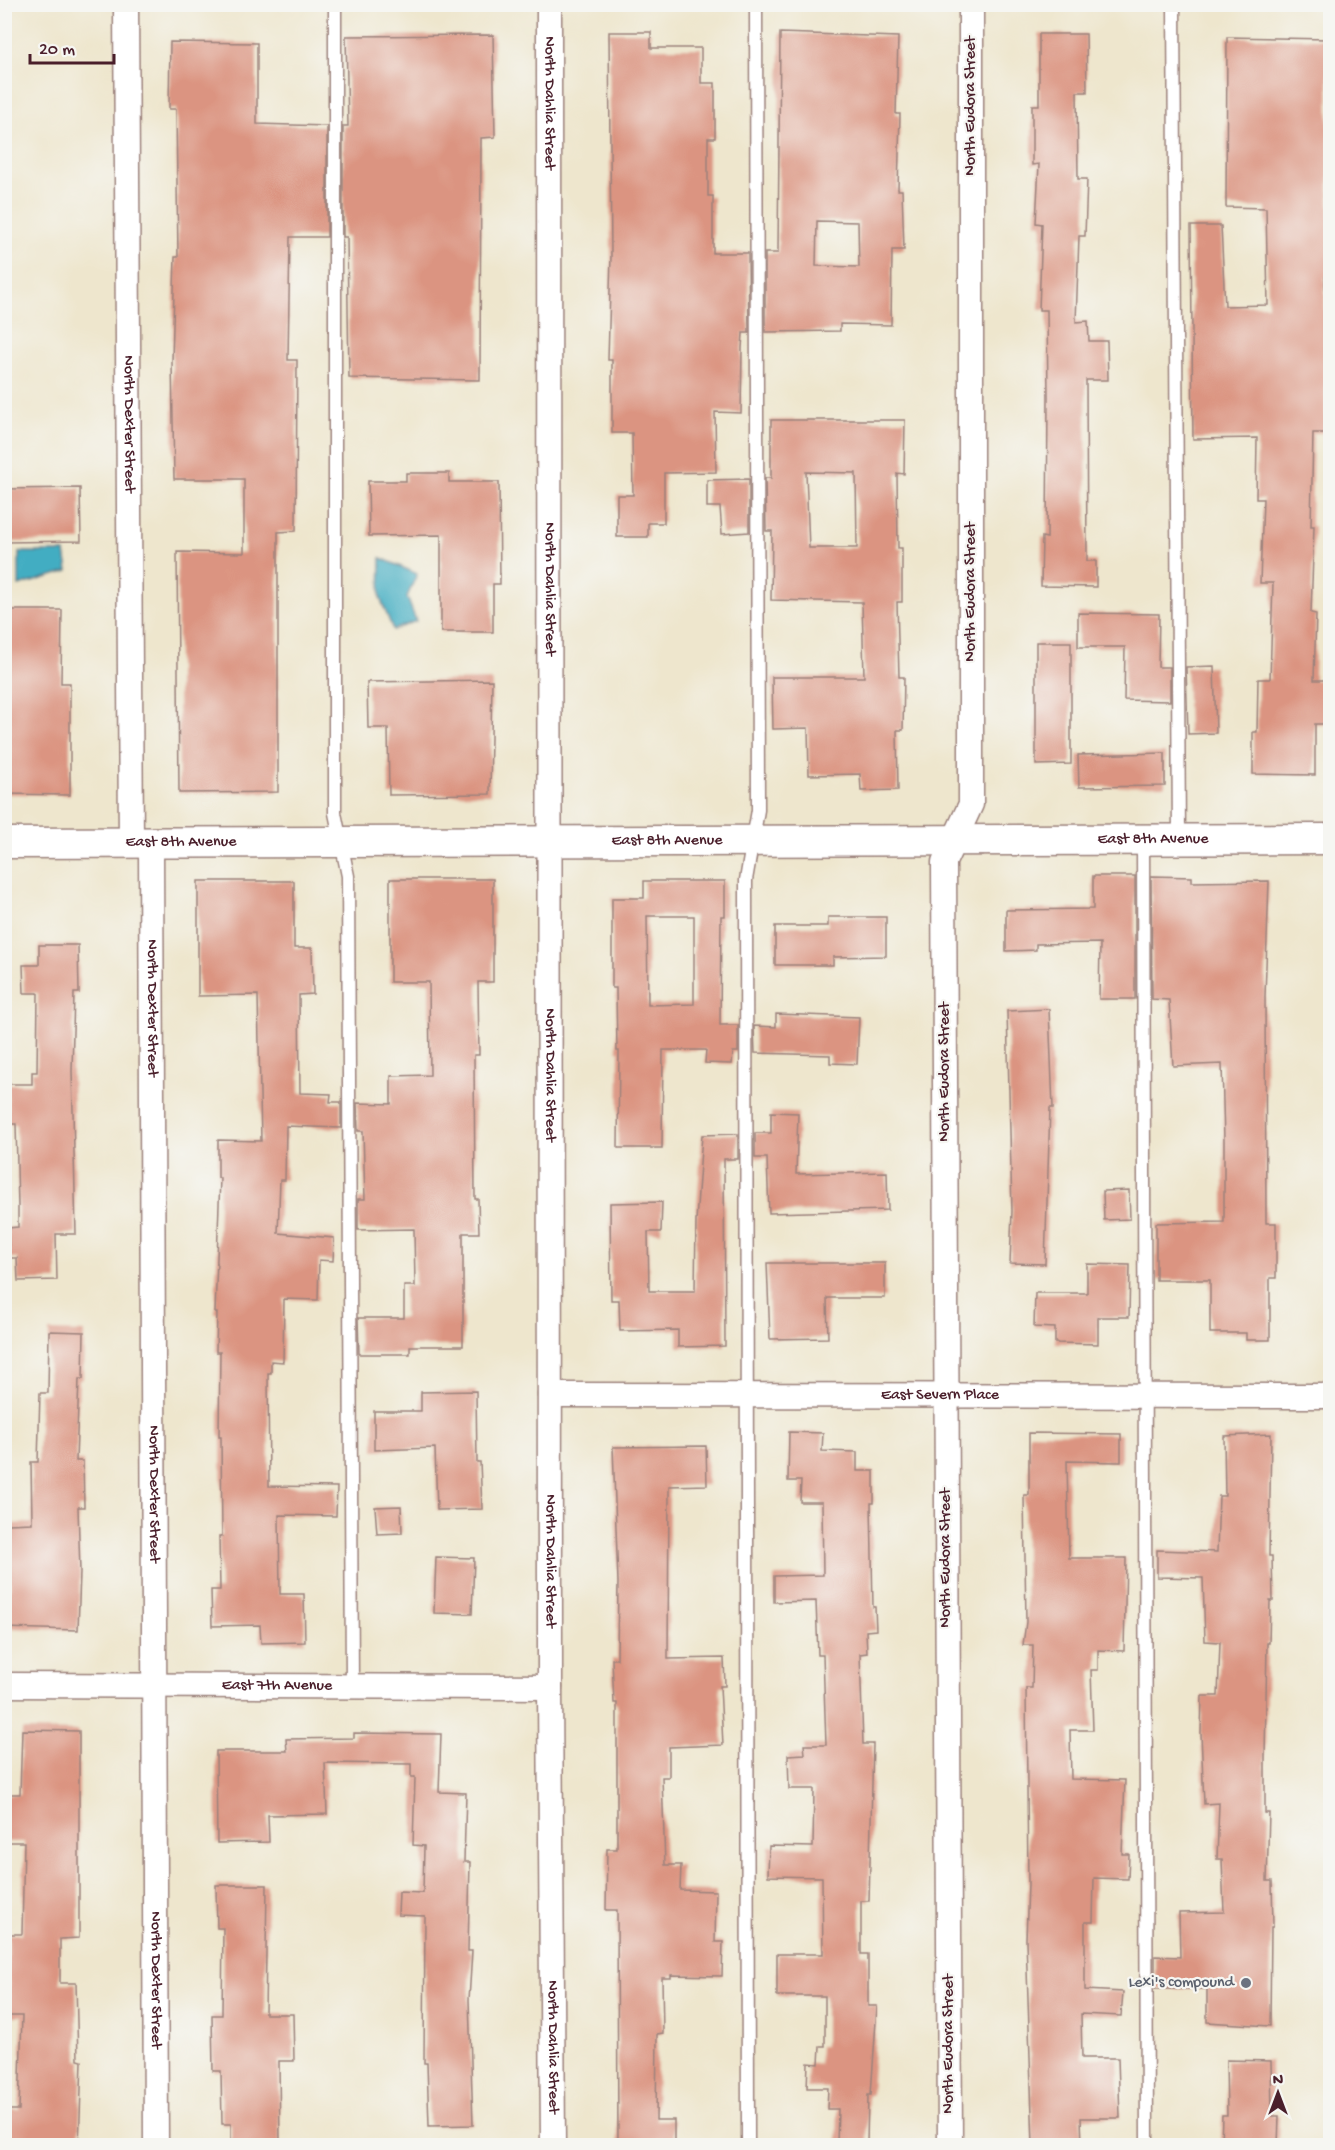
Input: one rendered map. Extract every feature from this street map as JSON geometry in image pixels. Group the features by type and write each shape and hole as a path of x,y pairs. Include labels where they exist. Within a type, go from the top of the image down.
{"street":[{"name":"North Dexter Street","path":"126,4 154,1685 156,2145"},
{"name":"North Dahlia Street","path":"549,4 550,1687 553,2145"},
{"name":"North Eudora Street","path":"950,2145 944,862 957,840 971,804 971,4"},
{"name":"East 8th Avenue","path":"4,843 1330,838"},
{"name":"East Severn Place","path":"550,1395 1330,1396"},
{"name":"East 7th Avenue","path":"4,1685 550,1687"}],"lane":[{"path":"335,4 335,813 348,888 352,1686"},
{"path":"748,2145 746,880 758,810 756,4"},
{"path":"1174,4 1179,839"},
{"path":"1143,839 1147,2145"}],"water":[{"path":"19,552 65,552 68,571 19,586"},
{"path":"381,558 417,574 407,597 416,621 393,630 380,597"}],"building":[{"path":"609,32 651,32 651,48 701,48 701,83 715,83 715,138 708,138 708,196 713,196 713,253 748,253 749,333 743,333 741,413 715,412 716,472 664,473 664,523 648,523 648,537 617,537 617,495 633,495 632,433 612,433 612,360 608,360 611,256"},
{"path":"780,33 898,37 896,114 900,114 898,190 902,190 904,250 892,250 891,325 840,324 840,331 765,332 765,253 778,253","holes":["817,221 858,222 859,267 816,266"]},
{"path":"1039,34 1086,34 1087,92 1077,92 1078,179 1087,179 1085,236 1079,236 1076,322 1088,321 1089,341 1107,341 1108,380 1086,380 1087,561 1096,561 1096,587 1041,586 1042,537 1047,538 1048,396 1047,310 1039,310 1042,224 1036,223 1039,164 1032,165 1032,105 1039,105"},
{"path":"493,35 495,137 481,138 480,380 349,378 347,237 343,237 343,126 348,126 346,36"},
{"path":"1227,37 1328,39 1330,277 1325,277 1326,433 1313,433 1311,526 1314,526 1311,613 1316,614 1314,680 1326,680 1326,724 1315,724 1315,775 1253,774 1253,732 1257,732 1258,679 1270,679 1273,583 1260,583 1263,499 1256,499 1257,438 1193,439 1191,226 1221,226 1225,306 1268,305 1266,208 1226,207"},
{"path":"170,42 257,43 257,124 327,126 327,237 290,237 288,360 297,360 296,531 278,532 278,792 179,793 177,552 244,553 244,479 174,479 172,361 175,257 178,257 176,109 169,109"},
{"path":"771,420 905,420 904,474 897,473 898,548 902,548 902,602 897,602 899,677 904,677 903,730 897,730 898,790 861,791 860,774 809,775 808,728 773,729 772,677 864,677 862,602 771,600 772,531 766,531 765,478 771,478","holes":["806,472 856,473 857,548 809,548"]},
{"path":"406,473 449,473 449,482 499,482 500,584 493,584 493,632 441,632 441,535 369,536 368,481 406,481"},
{"path":"749,479 749,532 722,534 720,507 707,507 707,480"},
{"path":"80,488 81,541 4,542 4,489"},
{"path":"4,610 62,610 61,683 70,683 70,795 4,794"},
{"path":"1078,613 1159,614 1158,667 1170,667 1170,701 1124,700 1125,647 1078,647"},
{"path":"1036,642 1071,642 1071,764 1036,765"},
{"path":"1214,666 1216,733 1188,734 1186,667"},
{"path":"492,680 490,794 389,795 388,728 368,728 367,682"},
{"path":"1165,753 1165,786 1079,787 1078,755"},
{"path":"1093,876 1135,876 1135,999 1099,999 1100,943 1036,944 1036,950 1006,951 1006,910 1093,909"},
{"path":"1151,876 1192,877 1192,882 1269,881 1265,996 1266,1223 1276,1223 1276,1278 1270,1278 1270,1340 1246,1340 1246,1333 1210,1333 1210,1280 1156,1280 1156,1223 1224,1222 1224,1140 1222,1064 1173,1066 1169,1000 1152,999"},
{"path":"390,879 493,879 493,982 478,982 479,1055 474,1055 475,1199 478,1199 479,1233 463,1233 463,1346 410,1346 410,1354 359,1354 358,1318 404,1318 404,1286 415,1286 414,1229 358,1230 358,1199 365,1199 363,1131 358,1131 357,1103 391,1104 391,1076 430,1075 429,982 390,982"},
{"path":"198,881 294,881 294,948 312,948 313,994 299,995 300,1093 331,1094 330,1102 341,1102 341,1128 286,1126 285,1180 280,1180 278,1233 334,1238 333,1261 319,1260 318,1300 284,1299 283,1362 271,1361 271,1373 268,1373 269,1486 337,1487 336,1516 279,1515 280,1594 304,1594 305,1642 261,1643 260,1625 212,1626 211,1590 220,1590 219,1536 222,1536 221,1437 219,1437 220,1352 216,1352 217,1313 215,1313 220,1178 218,1178 218,1140 261,1141 258,995 198,996"},
{"path":"644,881 725,881 725,916 721,916 720,1025 738,1025 738,1052 733,1052 732,1064 705,1063 706,1050 663,1050 662,1148 618,1148 619,1051 617,1051 616,988 612,988 612,898 644,898","holes":["647,916 694,916 694,1004 648,1005"]},
{"path":"828,917 886,917 886,956 833,957 833,965 775,965 775,926 828,926"},
{"path":"39,945 78,945 79,993 74,993 72,1071 76,1234 56,1234 57,1280 18,1281 17,1258 9,1258 8,1228 18,1227 18,1207 16,1124 9,1124 8,1084 32,1084 32,1072 37,1072 38,993 24,993 23,965 39,965"},
{"path":"1049,1009 1053,1108 1050,1108 1045,1264 1010,1263 1012,1211 1007,1011"},
{"path":"776,1014 859,1017 857,1064 830,1063 830,1055 755,1053 754,1026 776,1027"},
{"path":"771,1112 798,1113 796,1174 887,1172 888,1210 769,1213 767,1158 755,1158 755,1133 771,1133"},
{"path":"738,1134 738,1159 724,1159 725,1346 678,1347 678,1330 620,1331 619,1300 611,1300 610,1203 662,1202 661,1232 648,1232 649,1291 695,1291 696,1221 702,1135"},
{"path":"1129,1190 1130,1219 1104,1220 1103,1191"},
{"path":"767,1263 885,1263 885,1298 827,1298 828,1338 770,1339"},
{"path":"1087,1264 1130,1265 1129,1317 1098,1317 1098,1344 1055,1343 1055,1328 1034,1327 1035,1293 1087,1293"},
{"path":"49,1331 84,1332 83,1379 79,1379 76,1461 83,1461 84,1507 78,1507 80,1572 78,1630 4,1628 4,1588 10,1589 8,1524 32,1523 31,1462 38,1462 40,1393 48,1393"},
{"path":"476,1391 477,1462 480,1462 482,1509 437,1510 435,1448 374,1450 374,1411 421,1411 421,1392"},
{"path":"789,1432 823,1433 822,1451 857,1452 857,1471 874,1471 874,1503 871,1503 873,1607 875,1607 876,1630 866,1631 867,1653 860,1654 863,1744 873,1744 869,1901 861,1901 861,1954 868,1954 868,2006 877,2006 871,2095 868,2095 867,2145 837,2145 838,2109 827,2109 828,2088 807,2088 808,2063 819,2064 820,2046 825,2046 825,1996 777,1996 777,1954 823,1954 822,1877 768,1876 769,1846 813,1847 814,1789 789,1789 788,1755 805,1754 804,1745 826,1745 823,1655 818,1655 816,1601 774,1602 774,1576 823,1575 822,1502 800,1502 801,1481 788,1481"},
{"path":"1029,1433 1121,1434 1121,1462 1067,1461 1069,1558 1126,1558 1124,1651 1098,1650 1098,1670 1091,1670 1093,1730 1070,1730 1071,1779 1125,1780 1122,1854 1129,1854 1128,1879 1094,1878 1093,1922 1085,1922 1085,1990 1123,1992 1121,2016 1081,2014 1082,2058 1118,2058 1120,2118 1081,2118 1082,2145 1033,2145 1026,1940 1028,1884 1026,1688 1032,1688 1033,1645 1023,1645 1026,1622 1024,1495 1029,1495"},
{"path":"1271,1434 1269,1556 1272,1556 1273,1601 1270,1601 1269,1643 1267,1643 1265,1756 1265,1813 1269,1813 1267,1881 1272,1881 1273,1927 1271,1927 1270,2026 1207,2022 1207,1989 1155,1989 1155,1956 1180,1957 1179,1913 1224,1912 1222,1859 1217,1859 1219,1803 1204,1804 1201,1733 1202,1696 1218,1696 1220,1642 1205,1641 1203,1578 1157,1577 1157,1550 1217,1552 1219,1496 1225,1496 1224,1436"},
{"path":"706,1446 707,1485 669,1486 668,1659 724,1658 725,1686 720,1686 723,1745 669,1747 669,1777 662,1777 665,1865 681,1865 680,1890 716,1891 715,1942 723,1942 722,1976 671,1975 671,1978 662,1978 663,2033 657,2034 656,2120 674,2120 674,2145 618,2145 617,1910 606,1910 607,1849 617,1849 617,1703 614,1703 612,1659 617,1659 618,1582 613,1447"},
{"path":"401,1506 402,1533 377,1534 375,1507"},
{"path":"436,1557 474,1558 472,1614 434,1613"},
{"path":"22,1730 79,1731 79,1938 60,1939 60,1983 76,1983 78,2060 82,2061 79,2145 4,2145 4,2110 19,2110 22,2016 9,2016 8,1934 22,1934 24,1842 4,1842 4,1794 20,1794"},
{"path":"354,1733 441,1734 439,1792 466,1793 464,1862 470,1862 468,1951 472,1951 469,2000 473,2125 429,2126 427,2063 424,2063 425,1916 398,1915 399,1892 423,1893 424,1846 413,1845 415,1777 411,1777 411,1764 325,1763 327,1814 268,1815 269,1842 217,1843 216,1751 287,1751 286,1739 354,1738"},
{"path":"216,1885 267,1885 265,2014 293,2014 294,2061 279,2061 280,2145 231,2145 231,2124 222,2124 221,2071 213,2071 212,2015 222,2015 223,1928 217,1928"},
{"path":"1226,2060 1271,2061 1272,2116 1279,2116 1278,2145 1221,2145 1222,2115 1227,2115"}],"place":[{"name":"Lexi's compound","path":"1246,1983"}]}
